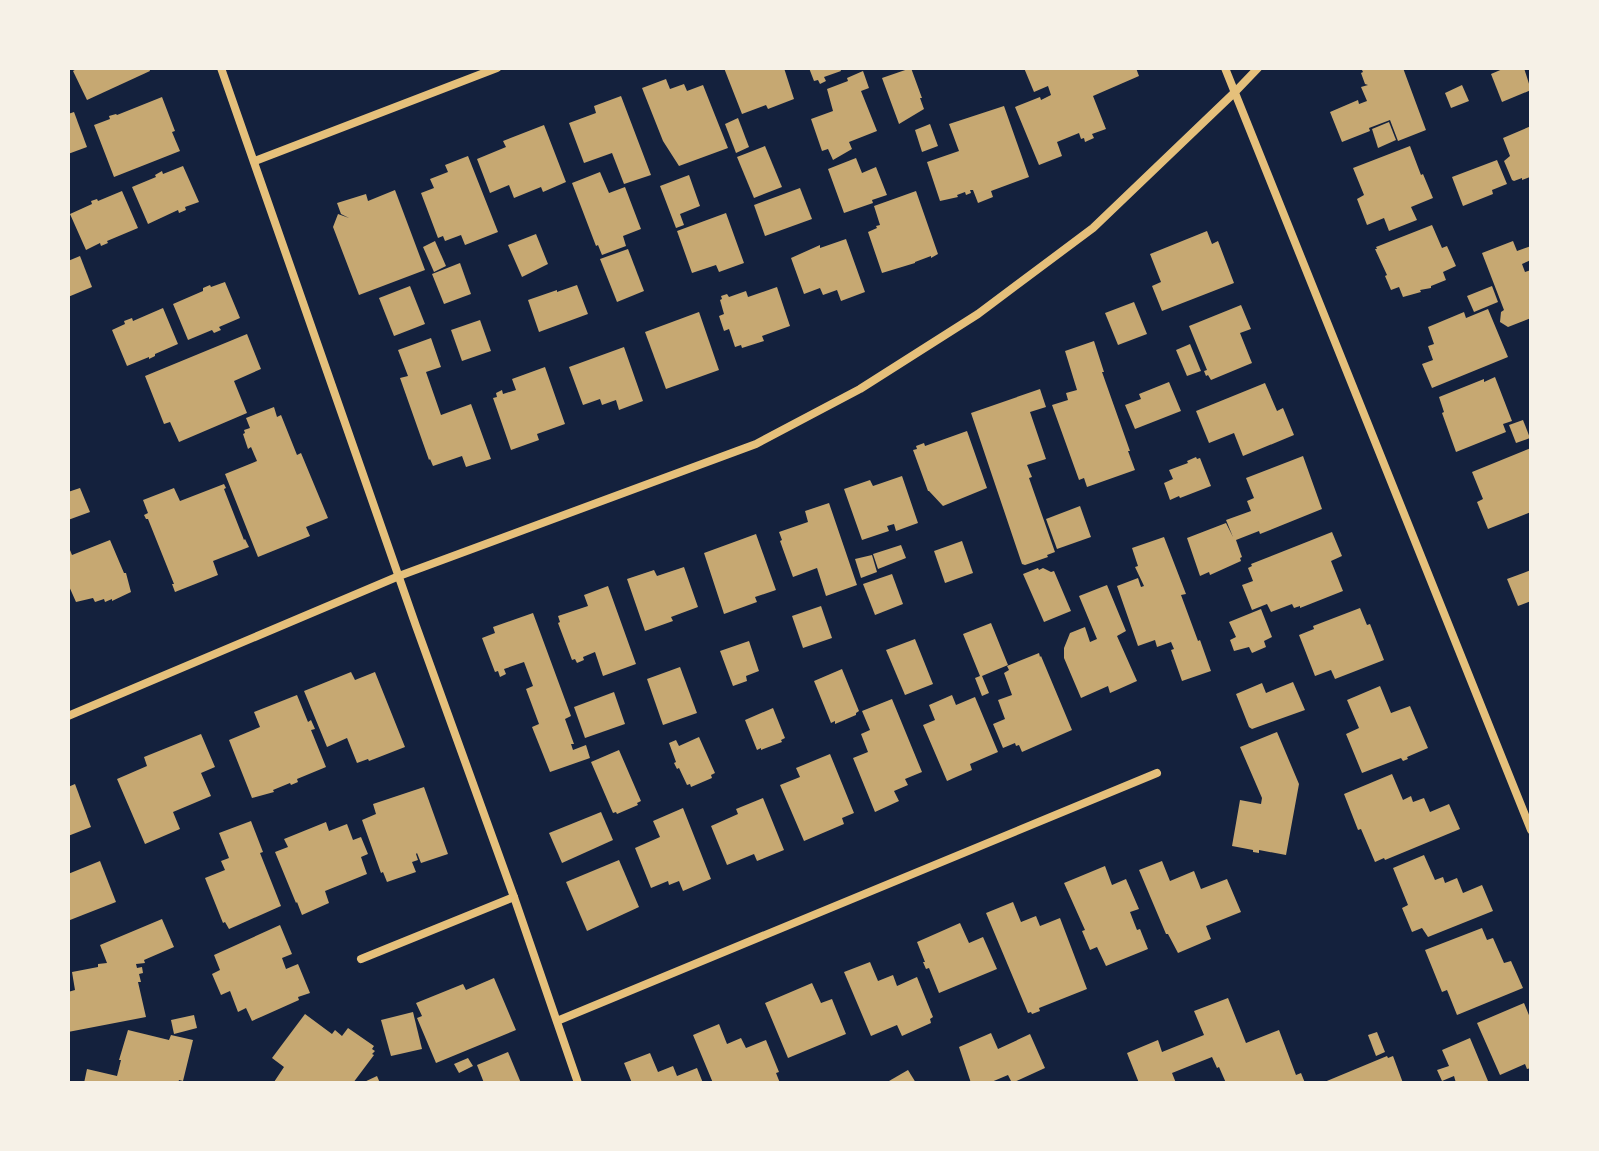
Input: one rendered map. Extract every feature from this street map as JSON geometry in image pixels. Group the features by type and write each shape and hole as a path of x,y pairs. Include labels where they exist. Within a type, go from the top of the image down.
{"street":[{"path":"221,68 578,1083"},
{"path":"255,161 497,68"},
{"path":"1225,68 1531,830"},
{"path":"68,716 399,576 756,444 860,389 978,314 1093,228 1258,68"},
{"path":"557,1021 1157,773"},
{"path":"361,959 514,897"}],"building":[{"path":"78,68 149,68 150,71 87,100 73,71"},
{"path":"724,68 784,68 794,99 768,109 766,105 742,114"},
{"path":"809,68 840,68 841,71 824,77 826,81 820,84 818,80 814,81"},
{"path":"911,68 924,109 899,124 882,78"},
{"path":"1024,68 1136,68 1139,76 1093,96 1106,129 1092,134 1094,138 1085,142 1079,133 1057,142 1062,156 1039,165 1015,107 1051,95 1048,86 1034,92"},
{"path":"1361,68 1403,68 1426,130 1398,141 1390,120 1342,142 1330,112 1358,100 1359,104 1367,101 1361,87 1368,85"},
{"path":"1505,68 1524,68 1531,90 1502,102 1491,74"},
{"path":"863,71 869,88 861,91 877,131 849,142 852,149 833,160 828,149 822,151 811,119 833,111 827,89"},
{"path":"666,79 670,89 684,84 687,91 703,85 728,148 679,166 663,141 642,88"},
{"path":"1462,85 1469,101 1451,108 1445,93"},
{"path":"621,96 651,175 624,184 612,153 584,163 569,123 596,113 594,106"},
{"path":"162,97 180,151 114,177 94,125 110,119 109,116"},
{"path":"1004,106 1029,177 991,191 993,197 978,203 973,190 966,195 965,192 940,201 927,162 959,151 949,124"},
{"path":"74,112 87,147 68,154 68,114"},
{"path":"738,118 749,147 736,153 725,124"},
{"path":"1389,122 1396,140 1378,148 1372,129"},
{"path":"930,124 938,146 922,152 915,130"},
{"path":"544,125 566,182 543,192 541,187 514,198 509,185 490,193 477,159 506,147 503,141"},
{"path":"1531,126 1531,174 1514,181 1504,161 1510,156 1503,138"},
{"path":"765,146 782,187 754,198 737,157"},
{"path":"1410,146 1433,198 1411,207 1417,220 1389,231 1384,218 1367,225 1357,199 1364,195 1353,168"},
{"path":"468,156 498,232 465,245 461,235 445,241 443,236 438,238 421,193 434,188 430,179 448,172 445,165"},
{"path":"856,158 862,173 876,167 887,195 844,213 828,169"},
{"path":"1497,160 1507,184 1492,190 1493,194 1463,206 1452,177"},
{"path":"183,166 199,202 148,224 132,187 156,177 162,171 163,174"},
{"path":"600,172 609,193 625,187 641,229 623,236 626,246 602,255 572,183"},
{"path":"689,175 700,206 680,214 684,225 676,228 660,186"},
{"path":"800,188 812,219 765,236 754,205"},
{"path":"395,190 425,270 359,295 333,227 338,214 349,218 341,214 337,203 366,194 368,201"},
{"path":"122,191 138,228 86,250 70,214 92,204 91,201"},
{"path":"916,191 938,254 882,273 868,232 880,225 874,206"},
{"path":"726,213 744,263 719,272 716,265 692,273 677,231"},
{"path":"1432,225 1442,248 1447,246 1456,266 1443,272 1446,280 1403,297 1399,287 1391,290 1375,249"},
{"path":"1207,231 1212,244 1218,241 1234,283 1162,311 1152,286 1161,282 1150,254"},
{"path":"536,234 548,264 522,277 508,245"},
{"path":"846,239 865,292 841,301 837,290 823,295 820,288 804,294 791,258 820,245 820,248"},
{"path":"435,241 446,266 434,272 423,247"},
{"path":"1513,241 1517,251 1531,246 1531,260 1522,264 1525,272 1531,270 1531,318 1508,327 1500,322 1504,310 1482,253"},
{"path":"628,249 644,291 617,302 600,259"},
{"path":"80,256 92,287 68,297 68,261"},
{"path":"460,263 471,294 444,304 432,274"},
{"path":"225,282 240,318 219,327 221,330 214,333 212,330 188,340 173,304 210,285"},
{"path":"577,285 588,314 539,332 528,300"},
{"path":"410,286 425,324 394,336 379,298"},
{"path":"1492,286 1498,302 1474,312 1467,296"},
{"path":"777,287 790,326 762,336 764,341 735,347 729,329 724,331 719,316 724,314 721,296 727,294 729,297 746,291 748,297"},
{"path":"1134,302 1147,334 1118,345 1105,313"},
{"path":"1241,305 1251,329 1240,333 1252,363 1211,380 1206,376 1204,371 1207,370 1189,326"},
{"path":"163,308 178,344 127,366 112,330 125,324 124,321 132,318 133,321"},
{"path":"1488,309 1508,357 1432,388 1422,364 1433,360 1428,346 1434,344 1428,327 1464,312 1466,318"},
{"path":"699,312 719,370 666,389 645,332"},
{"path":"480,320 491,351 462,361 451,330"},
{"path":"247,334 261,369 234,381 247,413 179,442 170,422 164,424 145,376"},
{"path":"431,338 441,367 426,372 441,415 471,404 491,459 466,467 462,456 433,466 429,460 400,378 408,376 398,350"},
{"path":"1094,341 1135,470 1087,487 1084,478 1079,480 1052,405 1068,400 1066,393 1077,390 1065,351"},
{"path":"1190,344 1201,371 1187,376 1176,350"},
{"path":"624,347 643,401 619,410 616,400 602,405 600,399 583,405 569,367"},
{"path":"545,367 565,424 537,434 539,440 511,450 493,398 502,390 503,394 516,390 512,379"},
{"path":"1495,377 1512,421 1503,424 1506,432 1456,452 1439,397"},
{"path":"1169,382 1181,411 1135,429 1125,405 1141,399 1139,394"},
{"path":"1265,383 1277,411 1283,408 1294,435 1243,456 1234,433 1209,443 1196,411"},
{"path":"1040,389 1046,407 1030,412 1046,459 1027,465 1055,552 1025,565 1022,564 971,413"},
{"path":"274,407 277,417 281,415 297,455 301,453 328,518 306,527 310,536 258,557 225,474 257,461 251,447 248,449 243,434 250,428 246,418"},
{"path":"1523,420 1530,438 1516,443 1509,425"},
{"path":"967,431 987,488 943,506 928,491 913,450 924,443 925,446"},
{"path":"1531,448 1531,512 1488,529 1477,502 1483,499 1472,472"},
{"path":"1303,456 1322,509 1260,534 1259,531 1236,540 1241,561 1210,575 1209,572 1200,576 1187,538 1226,523 1233,537 1226,520 1251,511 1247,501 1254,498 1246,478"},
{"path":"1200,458 1211,486 1170,500 1164,483 1173,479 1169,470"},
{"path":"902,476 918,523 896,531 894,524 887,526 889,531 862,540 844,489 870,480 873,486"},
{"path":"224,484 249,547 213,561 218,575 175,592 144,515 148,513 143,500 174,488 180,501"},
{"path":"80,488 90,512 68,520 68,492"},
{"path":"829,503 857,585 826,596 817,568 793,577 779,532 808,522 805,511"},
{"path":"1080,506 1091,537 1057,549 1046,519"},
{"path":"1332,532 1342,556 1331,561 1343,591 1300,608 1294,608 1292,604 1271,612 1267,604 1252,610 1242,585 1253,581 1248,568 1251,564"},
{"path":"756,534 776,590 755,597 757,602 724,614 704,553"},
{"path":"1164,537 1186,594 1181,595 1211,671 1182,681 1171,642 1157,647 1155,640 1138,646 1117,586 1138,578 1141,587 1144,586 1135,567 1138,566 1132,548"},
{"path":"110,540 126,573 131,592 112,601 105,602 104,599 95,602 93,598 76,602 68,584 68,545 72,555"},
{"path":"962,541 973,573 945,583 934,551"},
{"path":"901,545 906,558 878,569 873,554"},
{"path":"872,555 877,572 861,578 855,559"},
{"path":"684,567 698,607 671,617 673,621 645,631 627,579 654,570 657,576"},
{"path":"1038,568 1054,571 1071,611 1044,622 1023,574"},
{"path":"1531,570 1531,601 1518,606 1507,579"},
{"path":"892,574 903,604 875,615 863,584"},
{"path":"1107,585 1126,631 1117,636 1137,681 1110,693 1108,686 1081,698 1064,658 1064,648 1070,633 1085,627 1090,642 1097,639 1079,596"},
{"path":"608,586 636,664 603,676 595,652 577,663 575,659 572,660 558,616 588,606 584,595"},
{"path":"821,606 832,638 803,648 792,616"},
{"path":"1360,608 1384,660 1335,679 1331,670 1315,676 1299,635 1314,629 1313,626"},
{"path":"1261,609 1272,637 1264,641 1266,647 1252,653 1249,647 1234,651 1230,640 1236,637 1229,622"},
{"path":"533,613 571,716 565,719 574,744 571,744 573,750 586,745 590,758 550,772 532,727 539,724 526,689 533,686 524,662 504,669 506,674 500,677 498,671 495,672 482,638 495,633 493,627"},
{"path":"991,623 1008,665 982,676 989,693 982,696 975,678 980,676 963,634"},
{"path":"915,639 933,684 905,695 886,650"},
{"path":"749,641 759,671 746,676 747,681 733,686 720,651"},
{"path":"1039,653 1072,730 1022,752 1015,743 1003,748 993,724 1005,719 998,700 1012,695 1004,673 1009,670 1007,666"},
{"path":"680,667 697,713 663,725 647,679"},
{"path":"842,669 859,711 835,724 835,721 831,723 814,681"},
{"path":"351,672 355,680 375,672 405,747 357,763 347,738 327,747 304,691"},
{"path":"1293,682 1305,710 1252,729 1249,727 1236,694 1262,683 1266,693"},
{"path":"1380,686 1391,713 1410,706 1428,748 1403,761 1401,758 1362,773 1346,734 1359,728 1347,700"},
{"path":"614,692 625,724 585,738 574,707"},
{"path":"297,695 308,722 311,720 315,729 311,730 326,767 297,779 298,782 291,785 252,798 229,740 260,727 254,712"},
{"path":"952,695 956,705 975,697 998,752 970,764 972,770 947,781 923,725 935,720 929,705"},
{"path":"892,699 922,772 905,779 908,785 894,791 899,801 875,812 853,758 868,752 861,734 870,730 862,711"},
{"path":"773,708 785,738 782,742 757,750 745,720"},
{"path":"1277,732 1299,784 1286,855 1259,850 1259,853 1253,852 1232,846 1240,800 1261,804 1262,798 1240,747"},
{"path":"201,734 215,767 201,773 211,796 173,812 180,829 145,844 117,779 147,766 144,757"},
{"path":"699,737 715,773 711,775 712,778 691,787 674,763 669,743 676,740 679,746"},
{"path":"619,750 641,801 617,814 613,813 591,762"},
{"path":"830,754 854,813 842,818 844,824 804,841 780,785 800,777 796,768"},
{"path":"1392,774 1403,800 1411,796 1413,802 1424,798 1430,812 1449,804 1460,829 1375,862 1344,794"},
{"path":"75,784 91,827 68,836 68,787"},
{"path":"424,787 448,854 421,863 417,853 418,860 412,862 416,872 387,882 362,820 376,814 373,804"},
{"path":"763,798 784,850 757,861 754,854 727,865 711,826 738,814 736,809"},
{"path":"683,808 711,879 683,891 679,881 669,885 668,881 651,888 635,848 660,837 653,821"},
{"path":"601,812 613,840 562,863 549,833"},
{"path":"251,821 281,906 229,929 223,923 205,878 225,870 221,861 229,858 219,833"},
{"path":"326,822 329,831 347,824 353,840 361,837 368,854 361,857 367,874 325,891 329,903 302,915 275,852 288,847 284,839"},
{"path":"1424,855 1435,880 1443,877 1445,883 1457,878 1463,893 1482,885 1493,911 1428,937 1422,928 1412,932 1402,908 1408,905 1393,868"},
{"path":"619,860 639,907 587,931 566,882"},
{"path":"100,861 116,902 70,920 68,874"},
{"path":"1162,861 1170,881 1194,871 1201,889 1227,879 1241,912 1206,926 1211,939 1178,953 1166,934 1139,870"},
{"path":"1105,866 1112,885 1126,879 1139,909 1130,912 1148,949 1106,966 1097,947 1090,950 1082,931 1085,930 1064,883"},
{"path":"1013,902 1021,922 1036,916 1040,926 1060,918 1087,989 1039,1008 1040,1011 1028,1013 986,913"},
{"path":"162,919 174,947 144,960 145,963 136,964 137,968 142,967 143,973 139,974 141,982 138,982 146,1017 68,1032 68,992 75,990 72,972 107,963 100,945"},
{"path":"960,923 969,943 983,937 997,969 939,993 929,968 926,969 917,942"},
{"path":"280,925 292,954 282,958 286,969 298,964 310,993 252,1021 246,1008 238,1012 230,991 221,995 212,974 220,970 214,955"},
{"path":"1482,928 1487,940 1493,938 1504,963 1511,961 1523,988 1457,1015 1447,990 1442,992 1425,950"},
{"path":"870,962 878,981 893,975 897,986 917,977 933,1017 931,1023 902,1036 897,1025 871,1036 844,972"},
{"path":"494,978 516,1030 436,1063 417,1018 422,1016 416,1003 463,984 466,990"},
{"path":"812,983 821,1003 832,999 846,1034 788,1058 765,1003"},
{"path":"1228,998 1246,1043 1279,1030 1296,1075 1301,1073 1305,1083 1226,1083 1212,1057 1172,1073 1176,1083 1139,1083 1127,1053 1158,1040 1162,1052 1204,1035 1194,1011"},
{"path":"1524,1003 1531,1020 1531,1068 1527,1069 1525,1064 1500,1075 1477,1023"},
{"path":"413,1012 422,1049 391,1056 381,1020"},
{"path":"305,1014 332,1034 335,1030 342,1036 348,1028 374,1046 374,1055 353,1083 274,1082 284,1067 272,1058"},
{"path":"194,1015 197,1028 174,1034 171,1020"},
{"path":"719,1024 727,1044 741,1038 746,1048 766,1040 779,1072 776,1073 780,1083 713,1083 693,1035"},
{"path":"128,1030 169,1040 171,1035 193,1040 183,1081 84,1083 87,1069 117,1076"},
{"path":"1377,1032 1385,1052 1376,1056 1368,1035"},
{"path":"991,1033 998,1049 1030,1034 1045,1068 1012,1083 1008,1075 989,1083 971,1083 959,1047"},
{"path":"1470,1038 1488,1081 1456,1083 1454,1076 1442,1081 1437,1070 1449,1066 1442,1050"},
{"path":"508,1052 521,1083 484,1083 477,1065"},
{"path":"650,1053 658,1072 673,1066 677,1076 697,1068 703,1083 632,1083 624,1063"},
{"path":"1393,1056 1403,1083 1322,1083"},
{"path":"468,1058 473,1066 459,1073 454,1064"},
{"path":"908,1070 916,1083 890,1083 889,1081"},
{"path":"377,1076 380,1083 362,1083"}]}
